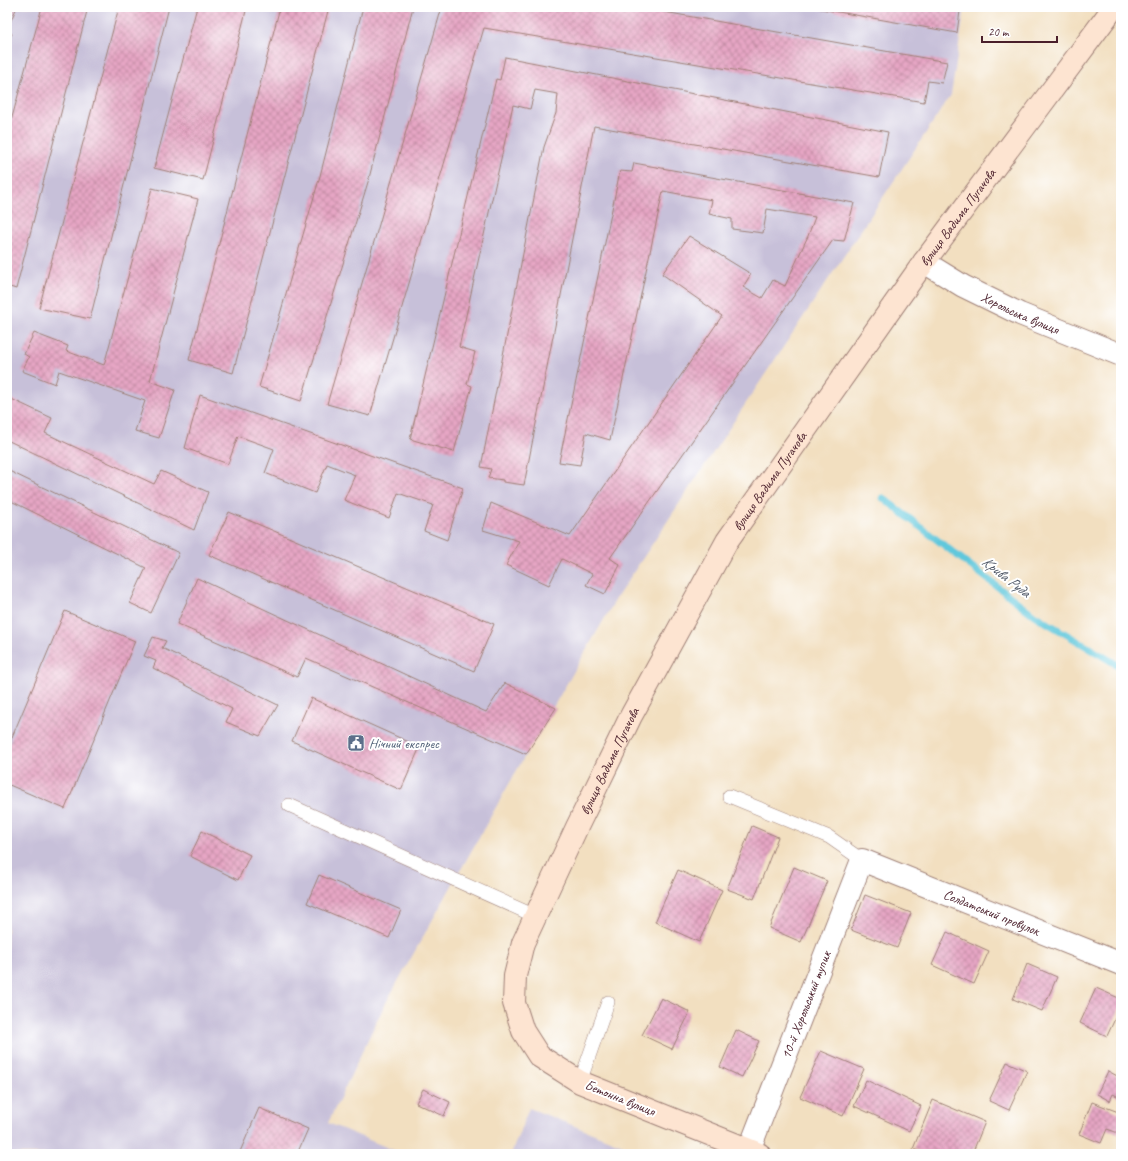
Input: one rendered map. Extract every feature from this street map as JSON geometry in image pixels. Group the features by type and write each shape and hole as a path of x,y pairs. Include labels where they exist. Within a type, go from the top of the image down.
{"street":[{"name":"вулиця Вадима Пугачова","path":"514,1003 515,976 523,943 631,716 727,541 924,262 1114,7"},
{"name":"Хорольська вулиця","path":"924,262 963,286 1020,314 1121,355"},
{"name":"Солдатський провулок","path":"862,860 1121,964"},
{"name":"10-й Хорольський тупик","path":"754,1152 862,860"},
{"name":"Бетонна вулиця","path":"514,1003 522,1031 539,1056 580,1082 754,1152"}],"lane":[{"path":"729,796 829,837 862,860"},
{"path":"289,805 536,916"},
{"path":"580,1082 608,1002"}],"shaded area":[{"path":"7,7 965,7 951,95 617,597 526,754 384,1006 328,1123 403,1154 7,1154"},
{"path":"529,1108 645,1154 511,1154"}],"building":[{"path":"7,7 17,7 7,29"},
{"path":"42,7 88,7 16,289 7,286 7,136"},
{"path":"119,7 169,7 90,319 39,308"},
{"path":"197,7 247,7 203,180 154,168"},
{"path":"280,7 329,7 233,373 189,360"},
{"path":"363,7 413,7 368,182 301,401 259,387 320,176"},
{"path":"442,7 636,7 947,62 942,83 928,81 924,102 484,28 370,416 327,404"},
{"path":"810,7 935,7 960,11 957,33"},
{"path":"7,29 12,34 7,41"},
{"path":"505,57 888,132 879,177 594,126 524,485 488,478 491,469 481,467 544,147 556,113 558,94 535,90 530,109 513,105 459,347 475,352 467,384 472,386 454,452 410,439 496,79 500,80"},
{"path":"634,163 854,203 844,241 833,240 610,558 620,565 605,594 586,585 592,574 562,559 549,585 506,565 519,541 483,530 491,503 570,536 722,316 662,274 689,236 751,274 743,287 762,298 773,280 785,286 815,217 767,209 763,233 732,229 732,219 709,214 712,200 663,191 610,440 586,433 580,465 559,462 620,171 632,172"},
{"path":"152,188 198,199 150,381 175,390 159,438 135,431 145,401 59,371 55,384 22,371 29,357 24,354 34,333 68,346 66,351 104,365"},
{"path":"200,395 463,488 447,540 424,531 433,505 398,493 389,518 344,500 355,475 327,464 315,493 265,473 274,449 238,436 228,464 185,448"},
{"path":"7,397 52,418 45,433 154,484 161,471 208,492 194,530 7,440"},
{"path":"7,470 179,553 151,613 130,603 146,568 7,499"},
{"path":"229,512 494,624 474,671 209,555"},
{"path":"197,578 486,712 505,683 556,708 526,754 306,658 297,677 177,624"},
{"path":"65,611 135,641 65,809 7,784 7,749"},
{"path":"153,637 166,641 162,648 278,705 260,736 226,722 232,709 153,668 156,661 144,656"},
{"path":"311,698 420,747 401,790 292,741"},
{"path":"752,826 778,837 754,899 727,889"},
{"path":"202,831 250,855 238,880 190,856"},
{"path":"794,867 827,881 801,942 769,928"},
{"path":"678,870 722,890 699,942 655,922"},
{"path":"319,875 401,910 389,938 307,903"},
{"path":"865,895 911,913 897,948 851,930"},
{"path":"947,932 989,951 974,984 932,965"},
{"path":"1027,964 1057,977 1042,1011 1013,999"},
{"path":"1096,988 1121,999 1121,1006 1107,1036 1080,1023"},
{"path":"661,998 690,1012 672,1049 642,1035"},
{"path":"736,1030 759,1041 742,1077 720,1067"},
{"path":"821,1051 864,1069 843,1116 800,1097"},
{"path":"1007,1062 1027,1071 1009,1110 989,1101"},
{"path":"1108,1071 1121,1078 1121,1098 1113,1094 1110,1101 1097,1094"},
{"path":"866,1080 921,1106 909,1131 854,1106"},
{"path":"423,1089 450,1102 444,1116 416,1103"},
{"path":"933,1100 985,1122 972,1154 925,1154 913,1149"},
{"path":"1092,1102 1121,1113 1121,1134 1107,1129 1101,1143 1079,1134"},
{"path":"259,1108 308,1129 297,1154 239,1154"}],"waterway":[{"name":"Крива Руда","path":"883,498 1034,615 1121,667"}],"place":[{"name":"Нічний експрес","path":"356,743"}]}
